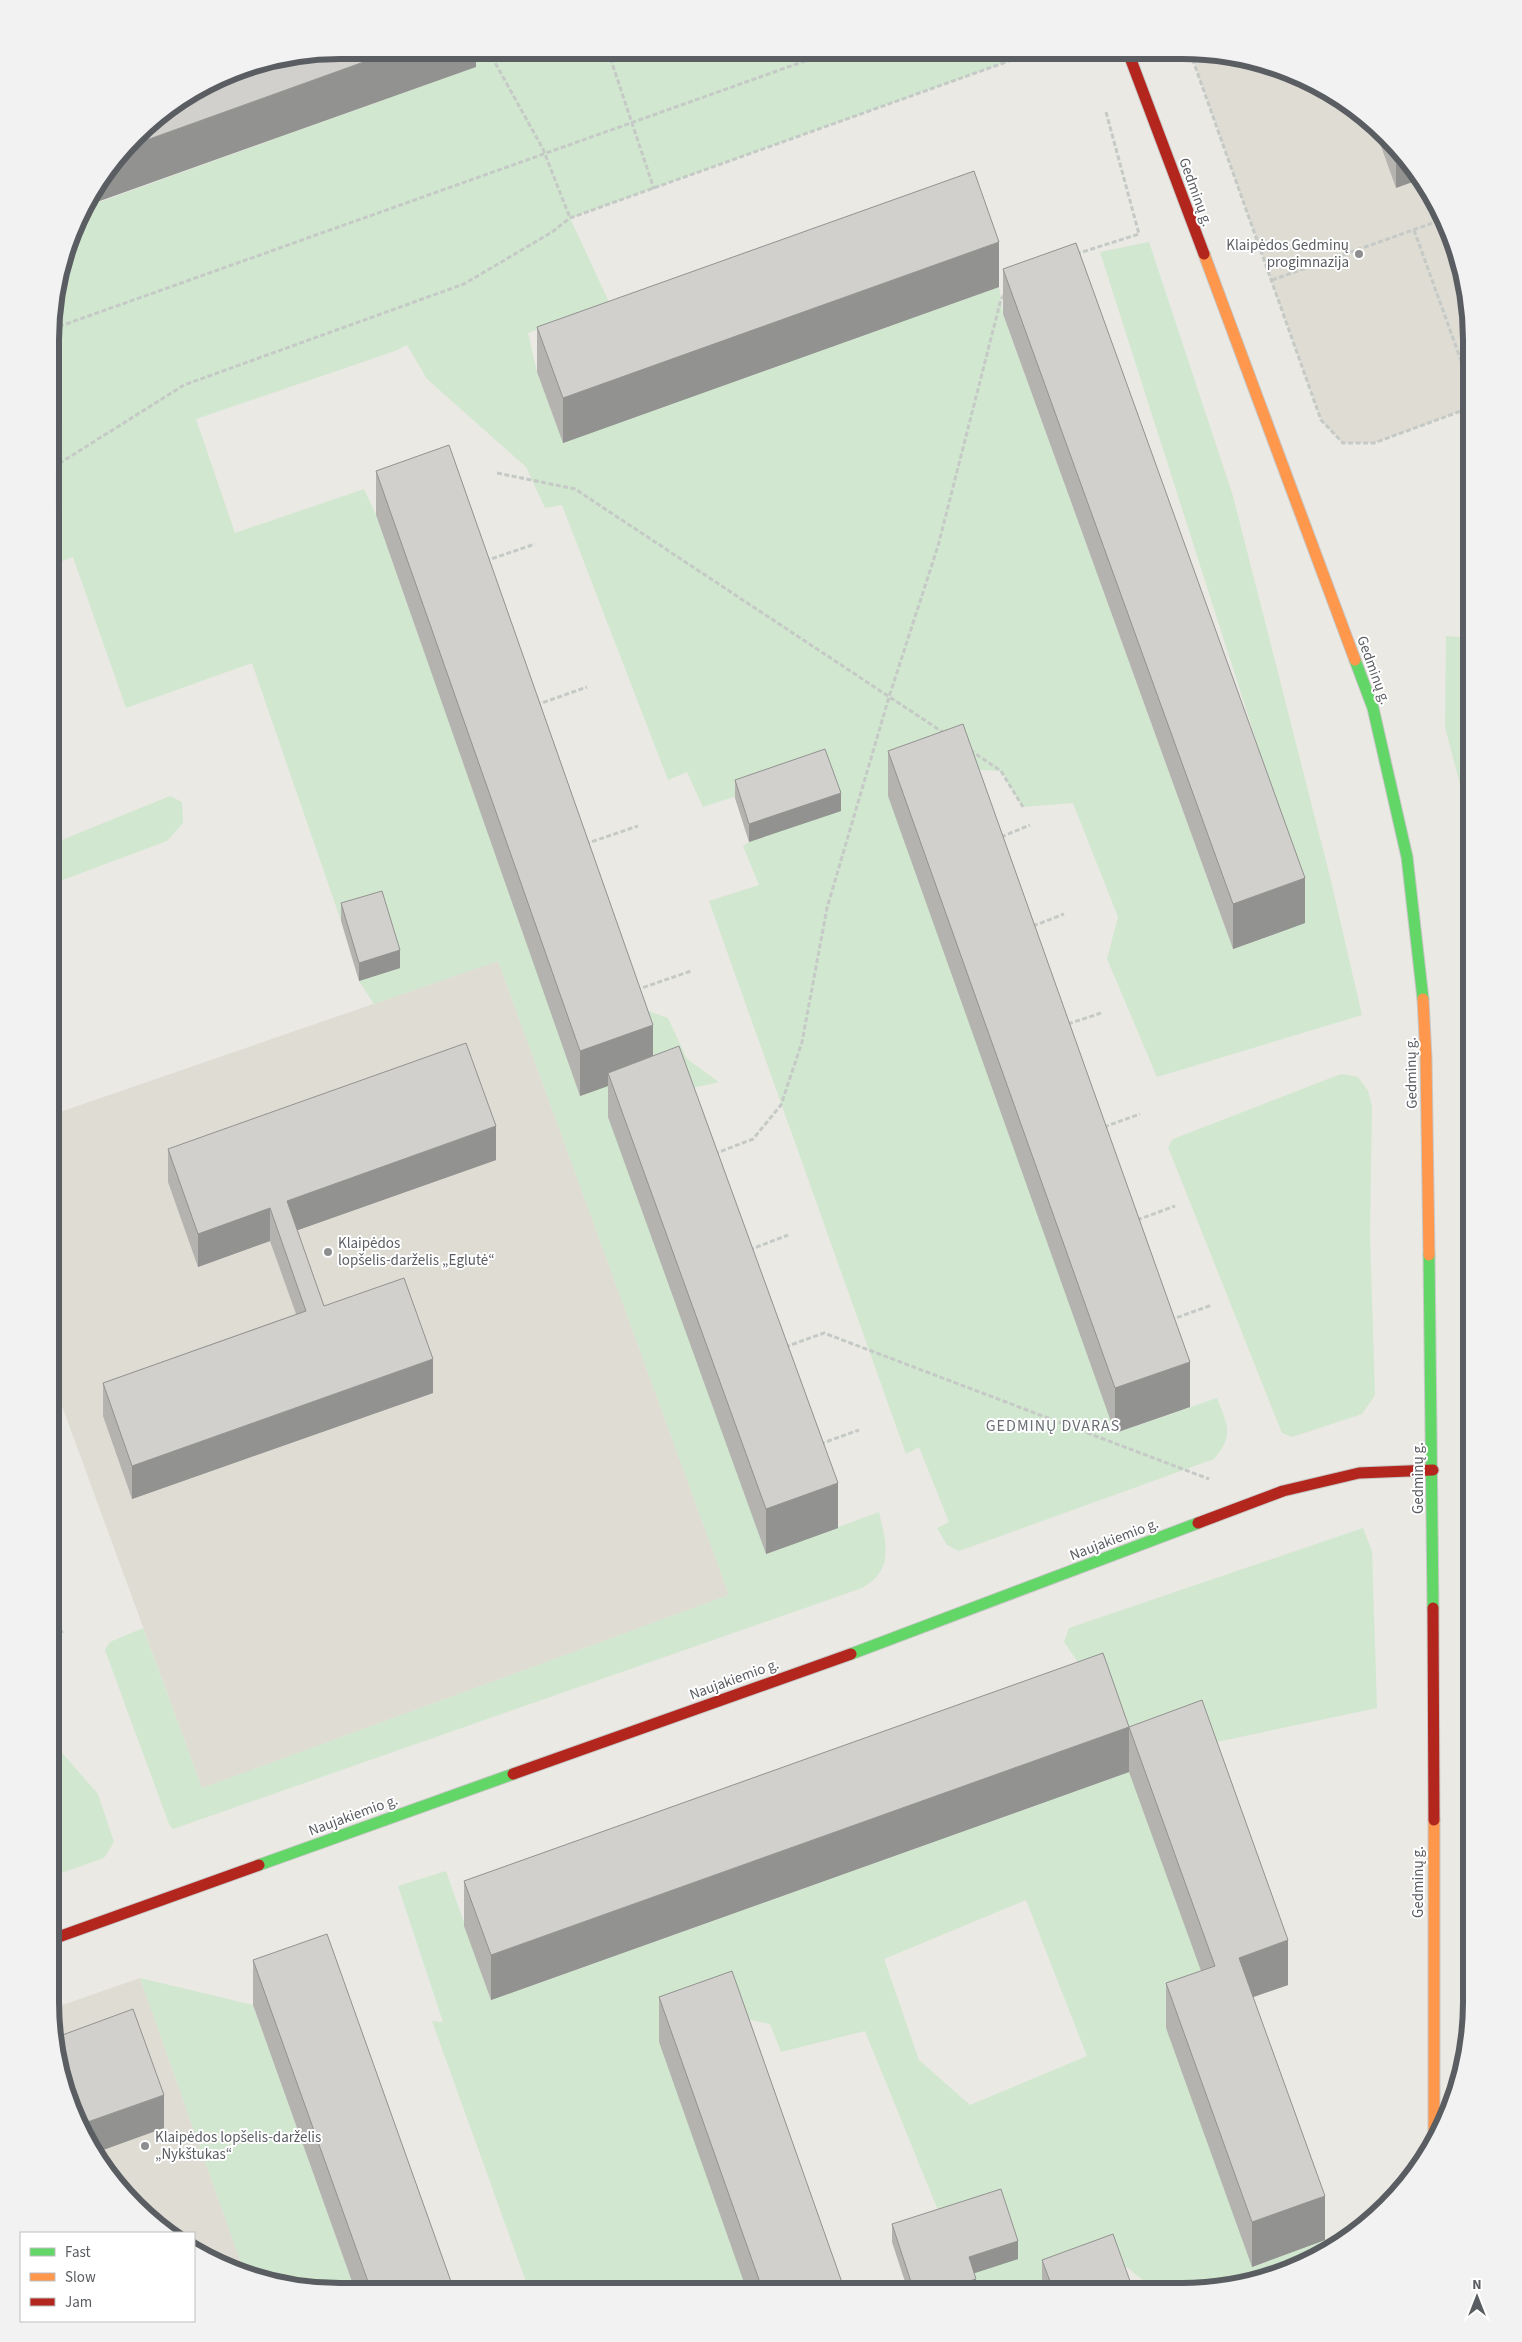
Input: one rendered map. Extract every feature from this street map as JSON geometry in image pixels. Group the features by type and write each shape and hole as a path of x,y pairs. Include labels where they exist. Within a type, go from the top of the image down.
{"street":[{"name":"Gedminų g.","path":"1131,59 1373,708 1407,857 1425,1019 1433,1470 1434,2127"},
{"name":"Naujakiemio g.","path":"59,1937 931,1625 1283,1491 1359,1473 1433,1470"}],"path":[{"path":"493,59 545,154 570,218"},
{"path":"611,59 654,189"},
{"path":"59,327 811,59"},
{"path":"60,463 184,385 464,284 552,232 570,218 1015,59"},
{"path":"1193,59 1321,420 1343,443 1374,443 1463,411"},
{"path":"1074,254 1139,234 1106,112"},
{"path":"1272,280 1437,222"},
{"path":"1414,230 1463,366"},
{"path":"712,1154 753,1139 781,1105 802,1042 827,908 889,697 938,546 1001,299 1005,292"},
{"path":"497,473 575,488 945,734"},
{"path":"484,562 535,544"},
{"path":"535,706 587,687"},
{"path":"969,750 1001,771 1023,807"},
{"path":"997,838 1030,825"},
{"path":"584,845 638,826"},
{"path":"1029,928 1064,914"},
{"path":"626,994 691,971"},
{"path":"1064,1025 1101,1013"},
{"path":"1100,1129 1140,1114"},
{"path":"1133,1221 1175,1206"},
{"path":"747,1250 788,1235"},
{"path":"1169,1320 1212,1305"},
{"path":"782,1348 824,1333 1215,1481"},
{"path":"817,1445 859,1430"},
{"path":"59,1632 64,1630"}],"shaded area":[{"name":"Klaipėdos Gedminų progimnazija","path":"1192,59 1219,61 1255,68 1290,80 1323,96 1338,106 1368,128 1394,154 1426,199 1442,232 1454,267 1461,303 1463,321 1463,410 1374,443 1343,443 1321,420"},
{"name":"Klaipėdos lopšelis-darželis „Eglutė“","path":"498,961 729,1595 202,1788 59,1398 60,1112"},
{"name":"Klaipėdos lopšelis-darželis „Nykštukas“","path":"140,1978 242,2266 195,2243 195,2232 179,2232 154,2214 128,2188 106,2158 96,2143 80,2110 68,2075 61,2039 59,2006"}],"green space":[{"path":"473,59 1014,59 570,218 609,302 528,333 537,372 563,442 999,287 1003,314 1233,949 1300,878 1100,252 1149,242 1233,496 1330,877 1362,1015 1157,1077 1107,959 1118,917 1073,803 1023,807 1001,771 963,769 1115,1433 1217,1398 1224,1415 1227,1436 1225,1443 1214,1459 959,1551 947,1545 937,1528 949,1522 919,1447 906,1454 709,901 759,885 743,846 749,842 840,811 825,767 703,807 687,772 668,780 562,505 545,508 526,467 427,379 407,345 395,351 196,419 235,533 364,489 376,515 529,949 648,1011 668,1018 687,1059 719,1082 679,1091 766,1554 879,1512 886,1554 880,1573 862,1588 173,1829 169,1824 105,1650 110,1642 143,1628 202,1788 729,1595 498,961 374,1004 359,981 382,909 341,921 252,663 126,708 73,557 59,562 59,321 68,267 80,232 93,204 475,67"},
{"path":"1446,636 1463,637 1463,796 1445,727"},
{"path":"170,796 182,802 183,823 167,841 59,881 59,841"},
{"path":"1341,1074 1358,1077 1368,1091 1372,1106 1370,1234 1375,1395 1362,1414 1292,1437 1282,1433 1168,1147 1173,1139"},
{"path":"1363,1528 1372,1551 1377,1708 1202,1745 1215,2010 1252,2266 1325,2240 1330,2242 1290,2262 1255,2274 1219,2281 1201,2283 1146,2283 1127,2267 1113,2267 1070,2283 971,2283 944,2225 865,2031 781,2052 770,2024 732,2016 747,2283 526,2283 432,2021 443,2022 398,1886 446,1871 491,2000 1129,1772 1103,1698 1064,1642 1069,1628","holes":["1026,1900 1087,2056 970,2105 919,2060 884,1959"]},
{"path":"59,1749 98,1794 114,1842 104,1858 59,1874"},
{"path":"140,1978 253,2005 352,2283 303,2281 267,2274 242,2266"}],"building":[{"path":"372,59 139,143 154,128 184,106 199,96 232,80 267,68 303,61"},
{"path":"1393,153 1399,161 1396,162"},
{"path":"974,171 999,242 563,398 537,327"},
{"path":"1076,243 1305,878 1233,904 1003,269"},
{"path":"449,445 653,1025 580,1051 376,471"},
{"path":"963,724 1190,1362 1115,1388 888,751"},
{"path":"825,749 841,793 749,824 735,780"},
{"path":"382,891 400,950 359,963 341,903"},
{"path":"466,1043 496,1126 287,1201 324,1306 404,1278 433,1359 132,1466 103,1383 306,1311 270,1208 198,1234 168,1149"},
{"path":"679,1046 838,1483 766,1509 608,1073"},
{"path":"1103,1653 1129,1727 491,1955 464,1881"},
{"path":"1202,1700 1288,1940 1239,1958 1325,2196 1252,2222 1166,1983 1215,1966 1129,1727"},
{"path":"327,1934 452,2283 368,2283 253,1960"},
{"path":"732,1971 842,2283 760,2283 659,1997"},
{"path":"133,2009 164,2095 86,2123 68,2075 61,2036"},
{"path":"1001,2189 1018,2241 969,2257 976,2279 963,2283 911,2283 892,2224"},
{"path":"1113,2234 1131,2283 1051,2283 1042,2260"}],"traffic: fast":[{"path":"1355,660 1373,708 1407,857 1423,999"},
{"path":"1429,1255 1433,1608"},
{"path":"851,1654 1198,1523"},
{"path":"259,1865 513,1774"}],"traffic: slow":[{"path":"1204,254 1355,660"},
{"path":"1423,999 1426,1058 1429,1255"},
{"path":"1434,1820 1434,2127"}],"traffic: jam":[{"path":"1131,59 1204,254"},
{"path":"1198,1523 1283,1491 1359,1473 1433,1470"},
{"path":"1433,1608 1434,1820"},
{"path":"513,1774 851,1654"},
{"path":"59,1937 259,1865"}],"place":[{"name":"Klaipėdos Gedminų progimnazija","path":"1359,254"},
{"name":"Klaipėdos lopšelis-darželis „Eglutė“","path":"328,1252"},
{"name":"Klaipėdos lopšelis-darželis „Nykštukas“","path":"145,2146"}],"district":[{"name":"GEDMINŲ DVARAS","path":"1053,1425"}]}
